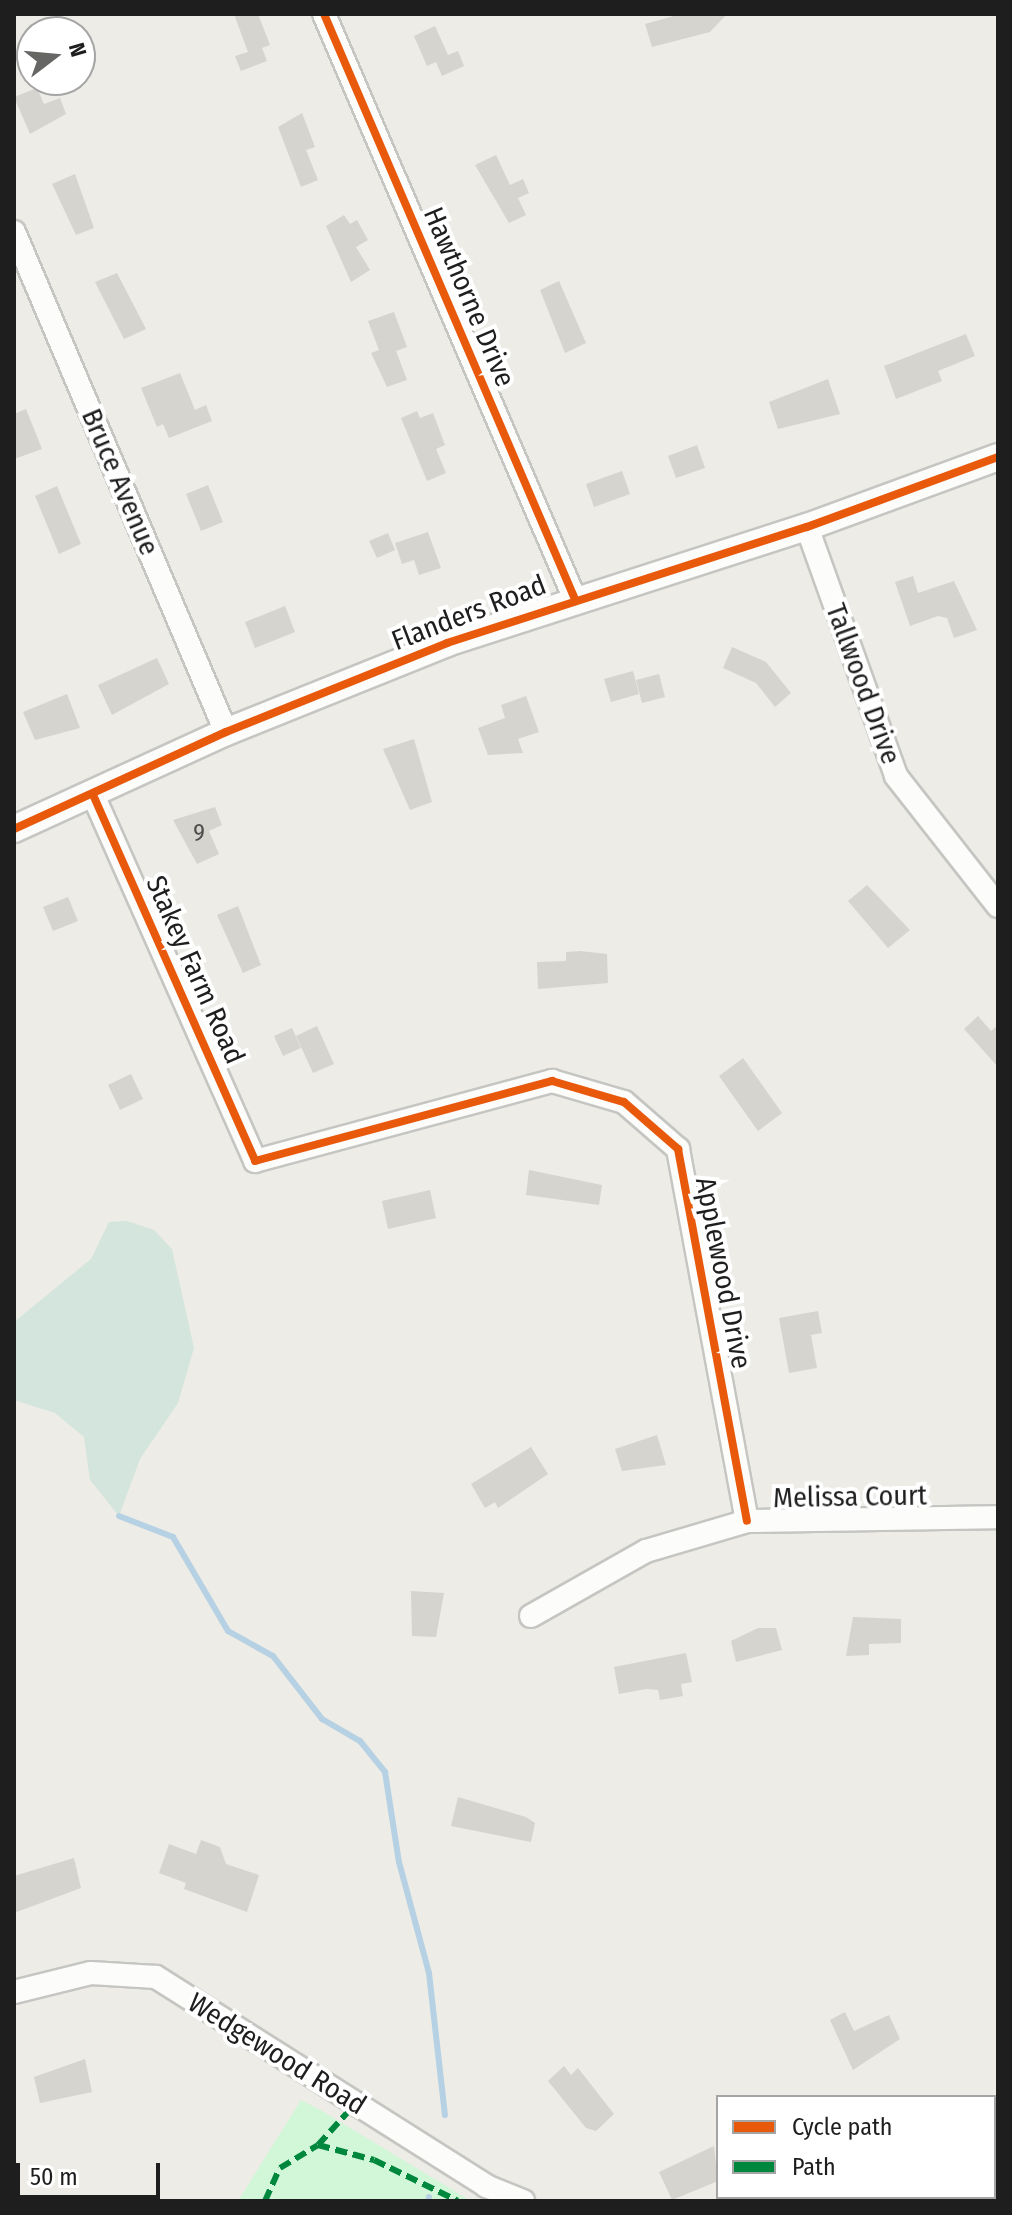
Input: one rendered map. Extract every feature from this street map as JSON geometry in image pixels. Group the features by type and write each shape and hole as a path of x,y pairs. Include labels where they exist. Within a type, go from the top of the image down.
{"street":[{"name":"Hawthorne Drive","path":"324,14 574,597"},
{"name":"Bruce Avenue","path":"14,232 226,732"},
{"name":"Flanders Road","path":"14,829 94,797 226,732 574,597 807,527 998,457"},
{"name":"Tallwood Drive","path":"807,527 896,776 998,906"},
{"name":"Stakey Farm Road","path":"94,797 255,1161"},
{"name":"Applewood Drive","path":"255,1161 552,1081 624,1102 678,1149 747,1521"},
{"name":"Melissa Court","path":"531,1616 646,1551 747,1521 998,1517"},
{"name":"Wedgewood Road","path":"14,1992 91,1973 156,1977 486,2186 523,2201"}],"shaded area":[{"path":"127,1221 154,1230 172,1249 194,1348 178,1403 140,1459 119,1516 90,1480 84,1437 55,1413 14,1400 14,1322 91,1259 109,1222"}],"green space":[{"path":"301,2100 322,2111 471,2201 238,2201"}],"building":[{"path":"234,14 258,14 270,45 262,48 267,61 241,71 235,56 248,52"},
{"path":"681,14 727,14 710,32 652,47 645,24"},
{"path":"435,26 448,55 458,51 464,66 442,76 436,62 427,66 414,36"},
{"path":"40,96 44,104 60,98 66,114 30,134 14,97"},
{"path":"302,113 315,147 306,150 318,180 301,187 278,127"},
{"path":"496,155 510,185 523,179 529,193 518,198 526,215 509,223 475,165"},
{"path":"75,174 94,228 76,235 52,184"},
{"path":"344,215 350,224 357,220 368,240 356,247 370,270 351,282 326,226"},
{"path":"117,273 146,329 124,339 95,282"},
{"path":"559,281 586,343 565,353 540,290"},
{"path":"394,312 407,347 396,351 407,380 387,387 371,353 379,350 368,321"},
{"path":"966,334 975,356 938,371 942,381 896,399 884,366"},
{"path":"180,373 195,410 206,405 212,421 169,438 163,424 157,427 141,388"},
{"path":"828,379 840,414 778,429 769,402"},
{"path":"26,409 42,449 14,459 14,414"},
{"path":"417,411 420,418 433,413 445,445 436,449 446,473 427,481 401,418"},
{"path":"697,445 705,468 676,478 668,456"},
{"path":"622,471 630,494 594,507 586,484"},
{"path":"208,485 223,522 201,531 186,494"},
{"path":"57,486 81,544 59,554 35,496"},
{"path":"428,532 441,568 419,575 414,560 402,564 395,543"},
{"path":"388,533 395,550 377,558 369,541"},
{"path":"913,576 918,593 954,581 977,630 954,638 947,618 938,616 910,626 895,582"},
{"path":"285,606 295,632 255,648 245,622"},
{"path":"732,647 766,662 791,693 775,707 756,683 723,668"},
{"path":"157,658 169,684 112,715 98,685"},
{"path":"633,671 639,694 611,702 604,679"},
{"path":"659,674 665,697 642,703 636,680"},
{"path":"67,694 80,728 35,740 23,712"},
{"path":"526,696 539,732 518,739 523,753 488,755 478,728 505,718 501,705"},
{"path":"414,739 432,802 410,810 383,749"},
{"path":"215,807 222,825 209,831 219,854 197,864 173,820"},
{"path":"867,885 910,930 888,948 848,901"},
{"path":"68,897 78,921 53,931 43,907"},
{"path":"238,906 261,965 243,973 217,915"},
{"path":"566,952 607,954 608,983 538,989 537,962 566,961"},
{"path":"978,1016 991,1031 998,1025 998,1067 964,1029"},
{"path":"317,1026 334,1064 313,1073 296,1036"},
{"path":"292,1028 301,1048 283,1056 274,1036"},
{"path":"743,1058 782,1113 758,1131 719,1076"},
{"path":"131,1074 143,1099 120,1110 108,1085"},
{"path":"529,1170 602,1185 599,1205 526,1195"},
{"path":"430,1190 436,1218 388,1229 382,1201"},
{"path":"818,1311 822,1333 811,1335 817,1368 789,1373 779,1318"},
{"path":"657,1435 666,1465 622,1471 615,1449"},
{"path":"531,1447 548,1474 498,1508 495,1502 485,1508 471,1484"},
{"path":"411,1591 444,1593 436,1637 412,1636"},
{"path":"853,1617 901,1619 901,1643 869,1644 869,1655 846,1656"},
{"path":"758,1628 776,1628 782,1650 736,1662 731,1641"},
{"path":"686,1653 692,1682 681,1684 683,1696 660,1700 658,1690 646,1689 619,1694 614,1667"},
{"path":"458,1797 526,1817 535,1823 531,1842 451,1826"},
{"path":"201,1840 220,1847 226,1864 259,1875 247,1912 184,1889 186,1883 159,1873 169,1844 196,1854"},
{"path":"74,1858 81,1888 14,1913 14,1876"},
{"path":"845,2012 854,2031 889,2015 900,2039 853,2070 830,2020"},
{"path":"85,2059 92,2092 40,2103 34,2077"},
{"path":"564,2066 571,2075 578,2068 614,2114 596,2131 586,2128 548,2081"},
{"path":"714,2146 716,2182 672,2200 659,2172"}],"waterway":[{"path":"119,1516 173,1537 228,1631 273,1656 322,1719 360,1741 385,1772 399,1862 429,1973 445,2115"},
{"path":"428,2201 429,2197"}],"marked path":[{"path":"265,2201 280,2168 318,2145 356,2103"},
{"path":"318,2145 374,2160 458,2201"}],"cycle path":[{"path":"324,14 574,597"},
{"path":"14,829 226,732 447,643 807,527 998,457"},
{"path":"94,797 255,1161 552,1081 624,1102 678,1149 747,1521"}]}
